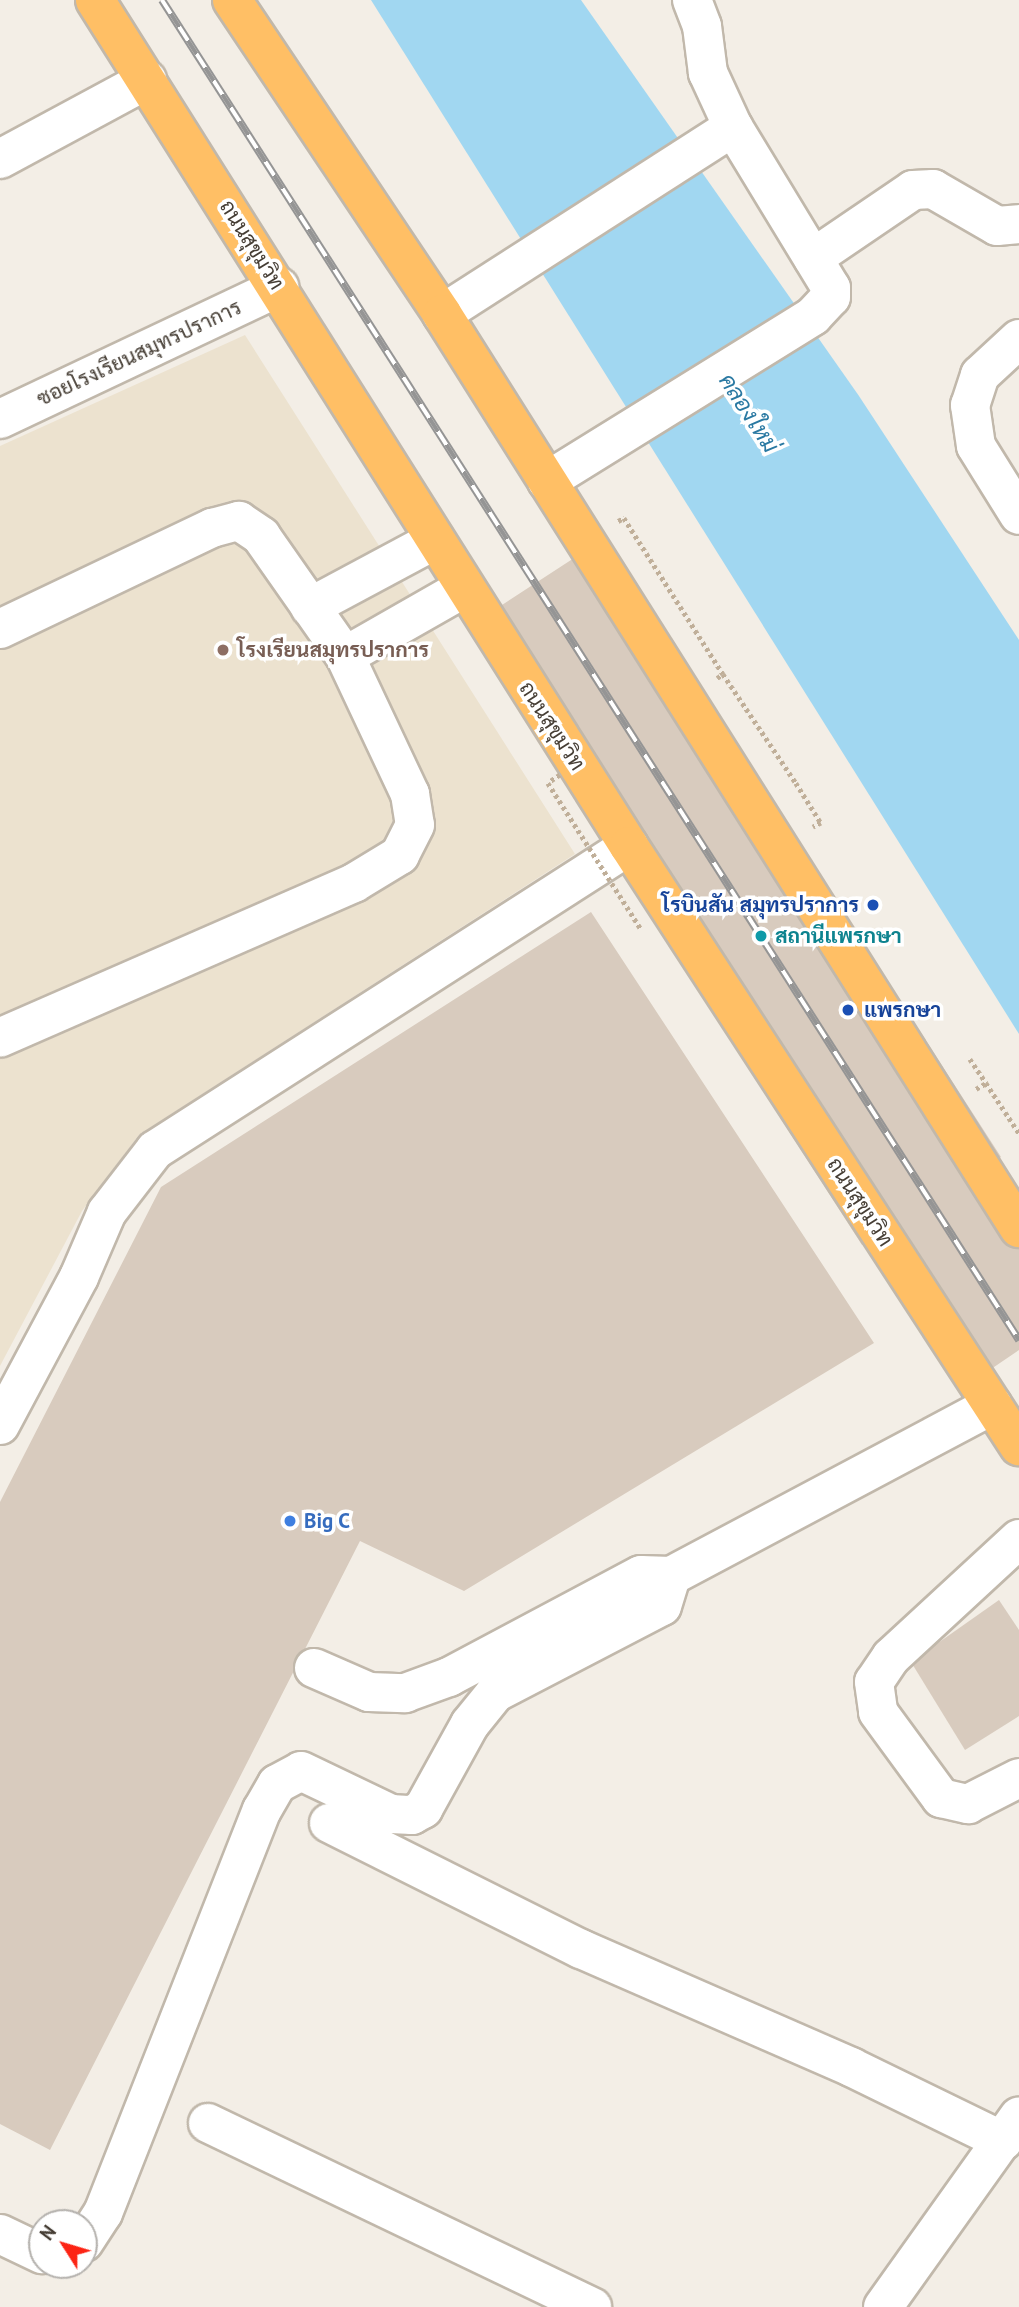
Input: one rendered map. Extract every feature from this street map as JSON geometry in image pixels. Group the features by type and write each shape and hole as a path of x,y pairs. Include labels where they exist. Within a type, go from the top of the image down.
{"highway":[{"name":"ถนนสุขุมวิท","path":"95,0 279,287 464,588 1019,1446"},
{"path":"232,0 442,314 1019,1228"}],"street":[{"path":"547,481 813,316 824,308 831,288 813,258 718,136 702,26 692,0"},
{"path":"0,159 147,80"},
{"path":"442,314 718,136"},
{"path":"813,258 912,190 933,189 997,226 1019,224"},
{"name":"ซอยโรงเรียนสมุทรปราการ","path":"0,419 279,287"},
{"path":"1018,341 980,375 970,405 976,446 1019,515"},
{"path":"0,629 212,528 239,522 261,536 345,656 410,793 415,825 400,855 354,883 0,1038"},
{"path":"310,607 435,540"},
{"path":"345,656 464,588"},
{"path":"0,1425 79,1277 107,1212 155,1150 629,846"},
{"path":"314,1668 369,1692 405,1693 449,1677 641,1576 671,1576 992,1405"},
{"path":"1019,1539 891,1657 874,1682 878,1712 941,1798 968,1804 1019,1778"},
{"path":"98,2221 262,1810 277,1784 301,1771 391,1814 412,1815 423,1810 470,1724 495,1693 662,1606 671,1576"},
{"path":"329,1824 581,1949 851,2067 1011,2128 883,2307"},
{"path":"208,2123 592,2307"},
{"path":"0,2234 28,2248"}],"path":[{"path":"650,559 723,674"},
{"path":"733,689 796,783"},
{"path":"560,775 548,783 641,929"},
{"path":"970,1059 986,1083"},
{"path":"995,1095 1019,1133"}],"shaded area":[{"name":"โรงเรียนสมุทรปราการ","path":"245,335 575,854 139,1135 82,1211 0,1366 0,446"}],"water":[{"name":"คลองใหม่","path":"371,0 581,0 859,396 1019,640 1019,1034"}],"building":[{"name":"สถานีแพรกษา","path":"591,547 699,689 1001,1157 989,1165 1019,1213 1019,1350 969,1384 878,1235 862,1245 560,775 557,770 571,762 479,620"},
{"name":"Big C","path":"591,912 874,1343 464,1591 360,1541 50,2150 0,2124 0,1502 161,1187"},
{"path":"999,1600 1019,1630 1019,1716 965,1750 911,1662"}],"railway":[{"path":"162,0 1019,1340"}],"place":[{"name":"โรงเรียนสมุทรปราการ","path":"223,650"},
{"name":"โรบินสัน สมุทรปราการ","path":"873,905"},
{"name":"สถานีแพรกษา","path":"761,936"},
{"name":"แพรกษา","path":"848,1010"},
{"name":"Big C","path":"290,1521"}]}
